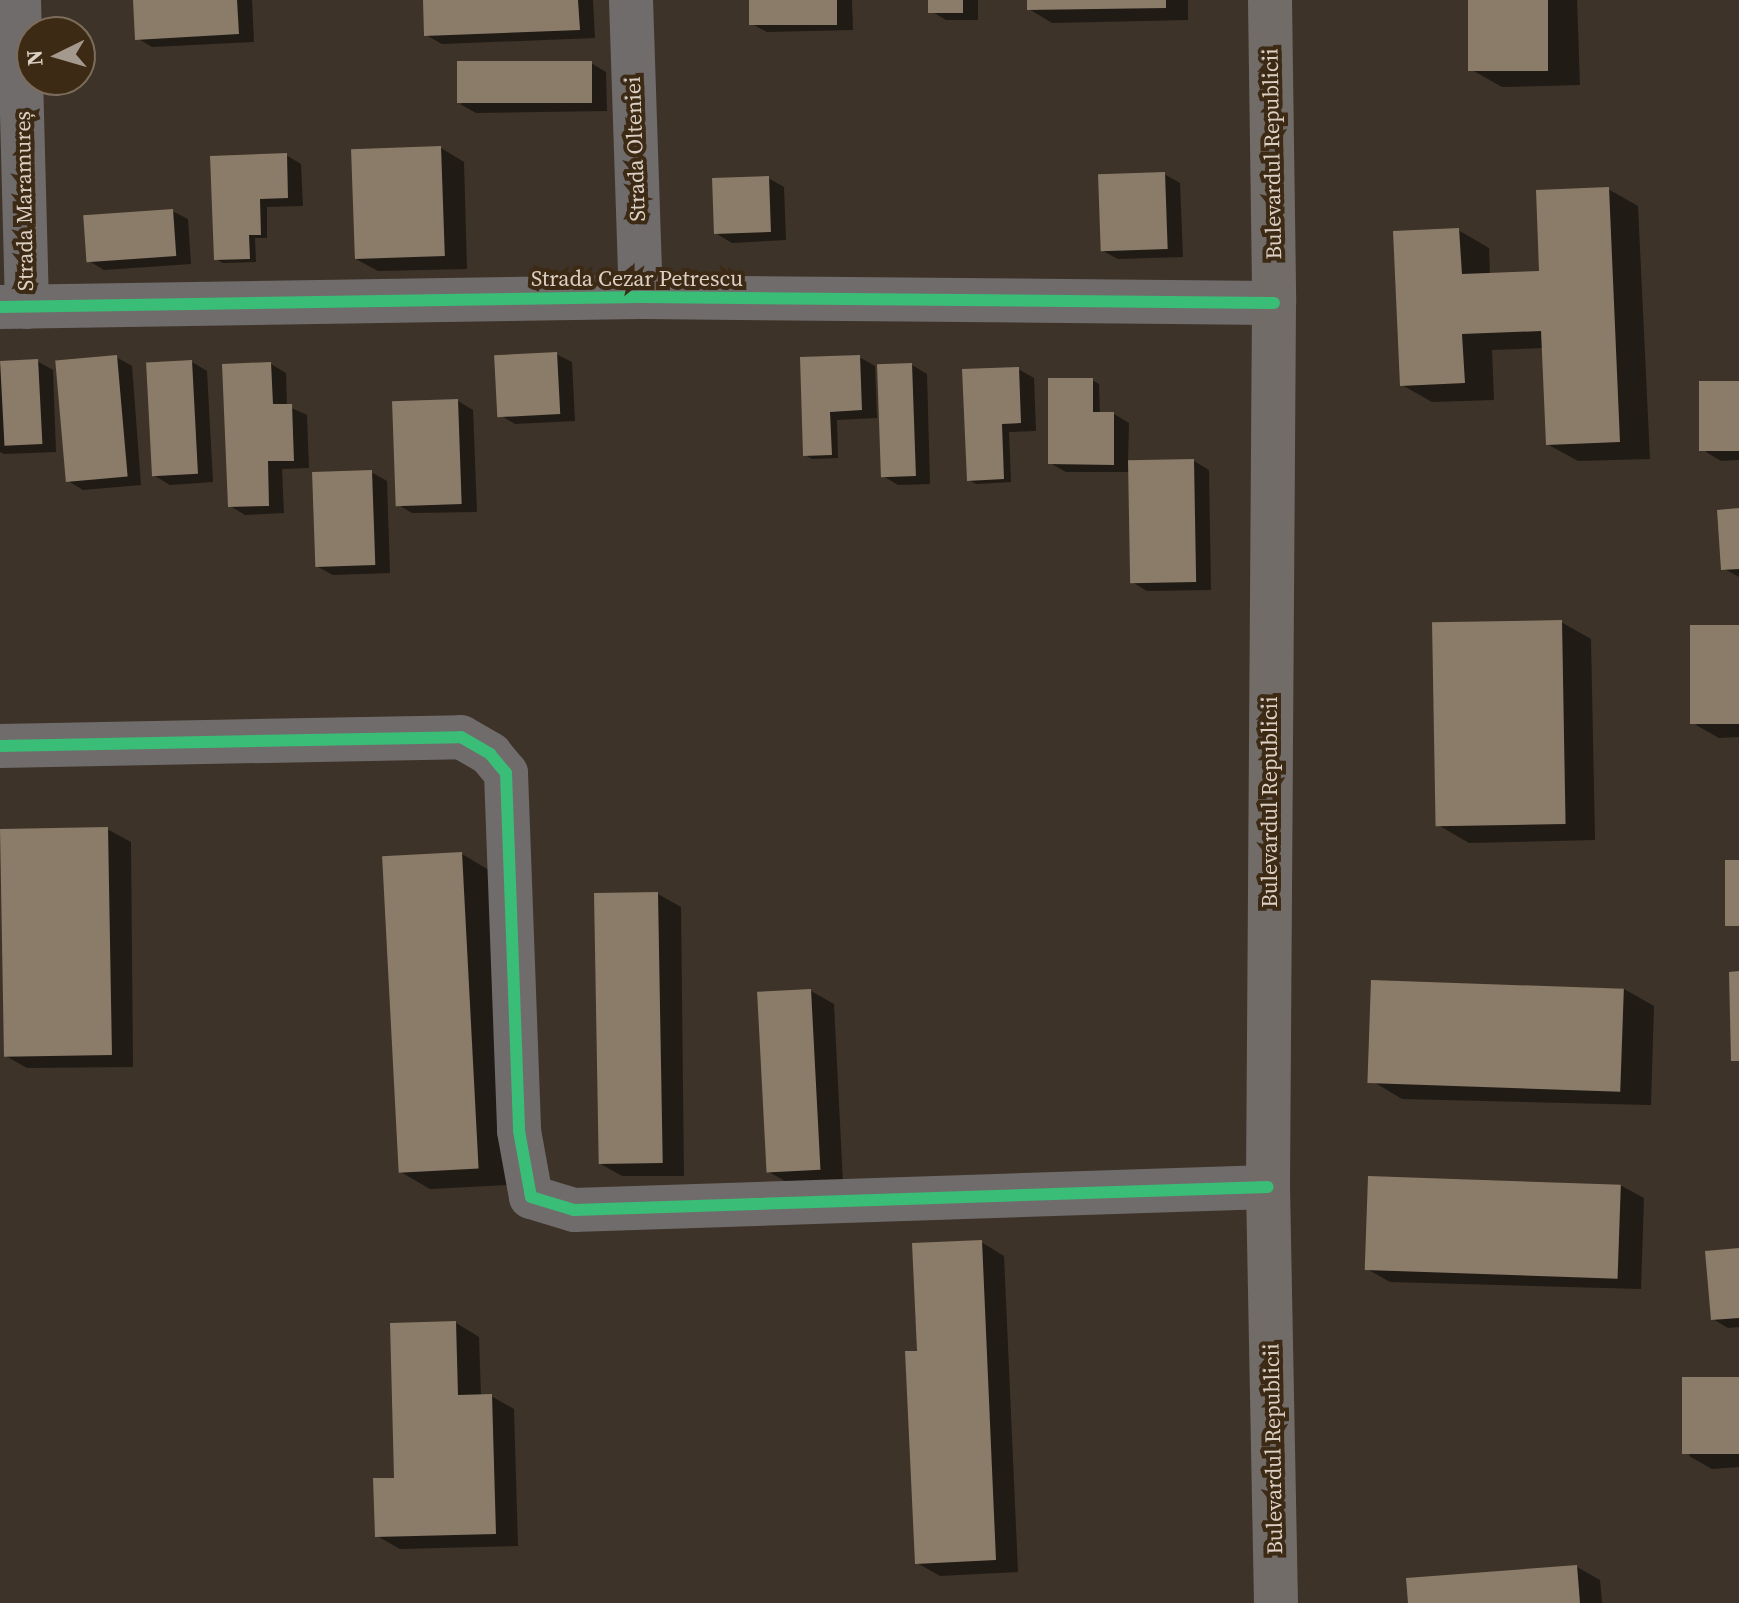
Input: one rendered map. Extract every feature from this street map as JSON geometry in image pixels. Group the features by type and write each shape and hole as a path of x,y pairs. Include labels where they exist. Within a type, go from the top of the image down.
{"main road":[{"name":"Bulevardul Republicii","path":"1270,0 1274,303 1268,1187 1276,1603"}],"street":[{"name":"Strada Maramureș","path":"13,307 19,0"},
{"name":"Strada Olteniei","path":"631,0 641,297"},
{"name":"Strada Cezar Petrescu","path":"13,307 641,297 1274,303"},
{"path":"0,746 461,737 490,754 506,773 519,1131 531,1197 574,1210 1268,1187"}],"building":[{"path":"133,0 237,0 239,34 135,40"},
{"path":"423,0 578,0 580,30 424,36"},
{"path":"749,0 837,0 837,25 749,25"},
{"path":"928,0 963,0 963,13 928,13"},
{"path":"1027,0 1166,0 1166,8 1027,10"},
{"path":"1468,0 1548,0 1548,71 1468,71"},
{"path":"457,61 592,61 592,103 457,103"},
{"path":"441,146 445,256 355,259 351,149"},
{"path":"287,153 288,198 260,199 261,235 249,235 250,259 214,260 210,156"},
{"path":"1165,172 1168,249 1101,251 1098,174"},
{"path":"769,176 771,232 714,234 712,178"},
{"path":"1609,187 1620,442 1546,445 1541,331 1462,334 1465,383 1400,386 1393,231 1459,228 1462,274 1539,271 1536,190"},
{"path":"173,209 176,256 86,262 83,215"},
{"path":"557,352 560,414 497,417 494,355"},
{"path":"117,355 128,477 66,482 55,360"},
{"path":"860,355 862,410 830,412 832,455 803,456 800,357"},
{"path":"38,359 42,444 5,446 0,361"},
{"path":"192,360 198,474 152,476 146,362"},
{"path":"271,362 273,404 292,404 294,461 268,461 269,506 228,507 222,364"},
{"path":"912,363 916,476 881,477 877,364"},
{"path":"1019,367 1021,423 1002,424 1004,479 967,481 962,369"},
{"path":"1048,378 1093,378 1093,412 1114,412 1114,465 1048,464"},
{"path":"1699,381 1739,381 1739,451 1699,451"},
{"path":"458,399 462,504 396,506 392,401"},
{"path":"1194,459 1196,582 1130,583 1128,460"},
{"path":"372,470 375,565 315,567 312,472"},
{"path":"1739,508 1739,569 1721,570 1717,510"},
{"path":"1562,620 1566,824 1436,826 1432,622"},
{"path":"1690,625 1739,625 1739,724 1690,724"},
{"path":"108,827 112,1055 4,1057 0,829"},
{"path":"462,852 479,1169 399,1173 382,856"},
{"path":"1725,860 1739,860 1739,926 1725,926"},
{"path":"658,892 663,1163 599,1164 594,893"},
{"path":"1739,971 1739,1061 1731,1061 1729,972"},
{"path":"1371,980 1624,989 1620,1092 1367,1083"},
{"path":"811,989 820,1170 767,1173 757,992"},
{"path":"1368,1176 1621,1185 1618,1279 1365,1270"},
{"path":"982,1240 996,1560 915,1564 905,1351 917,1351 912,1243"},
{"path":"1739,1248 1739,1318 1711,1320 1705,1251"},
{"path":"456,1321 458,1395 492,1394 496,1534 375,1537 373,1478 394,1478 390,1323"},
{"path":"1682,1377 1739,1377 1739,1454 1682,1454"},
{"path":"1577,1565 1580,1603 1408,1603 1406,1578"}],"cycle path":[{"path":"0,307 641,297 1274,303"},
{"path":"0,746 461,737 490,754 506,773 519,1131 531,1197 574,1210 1268,1187"}]}
